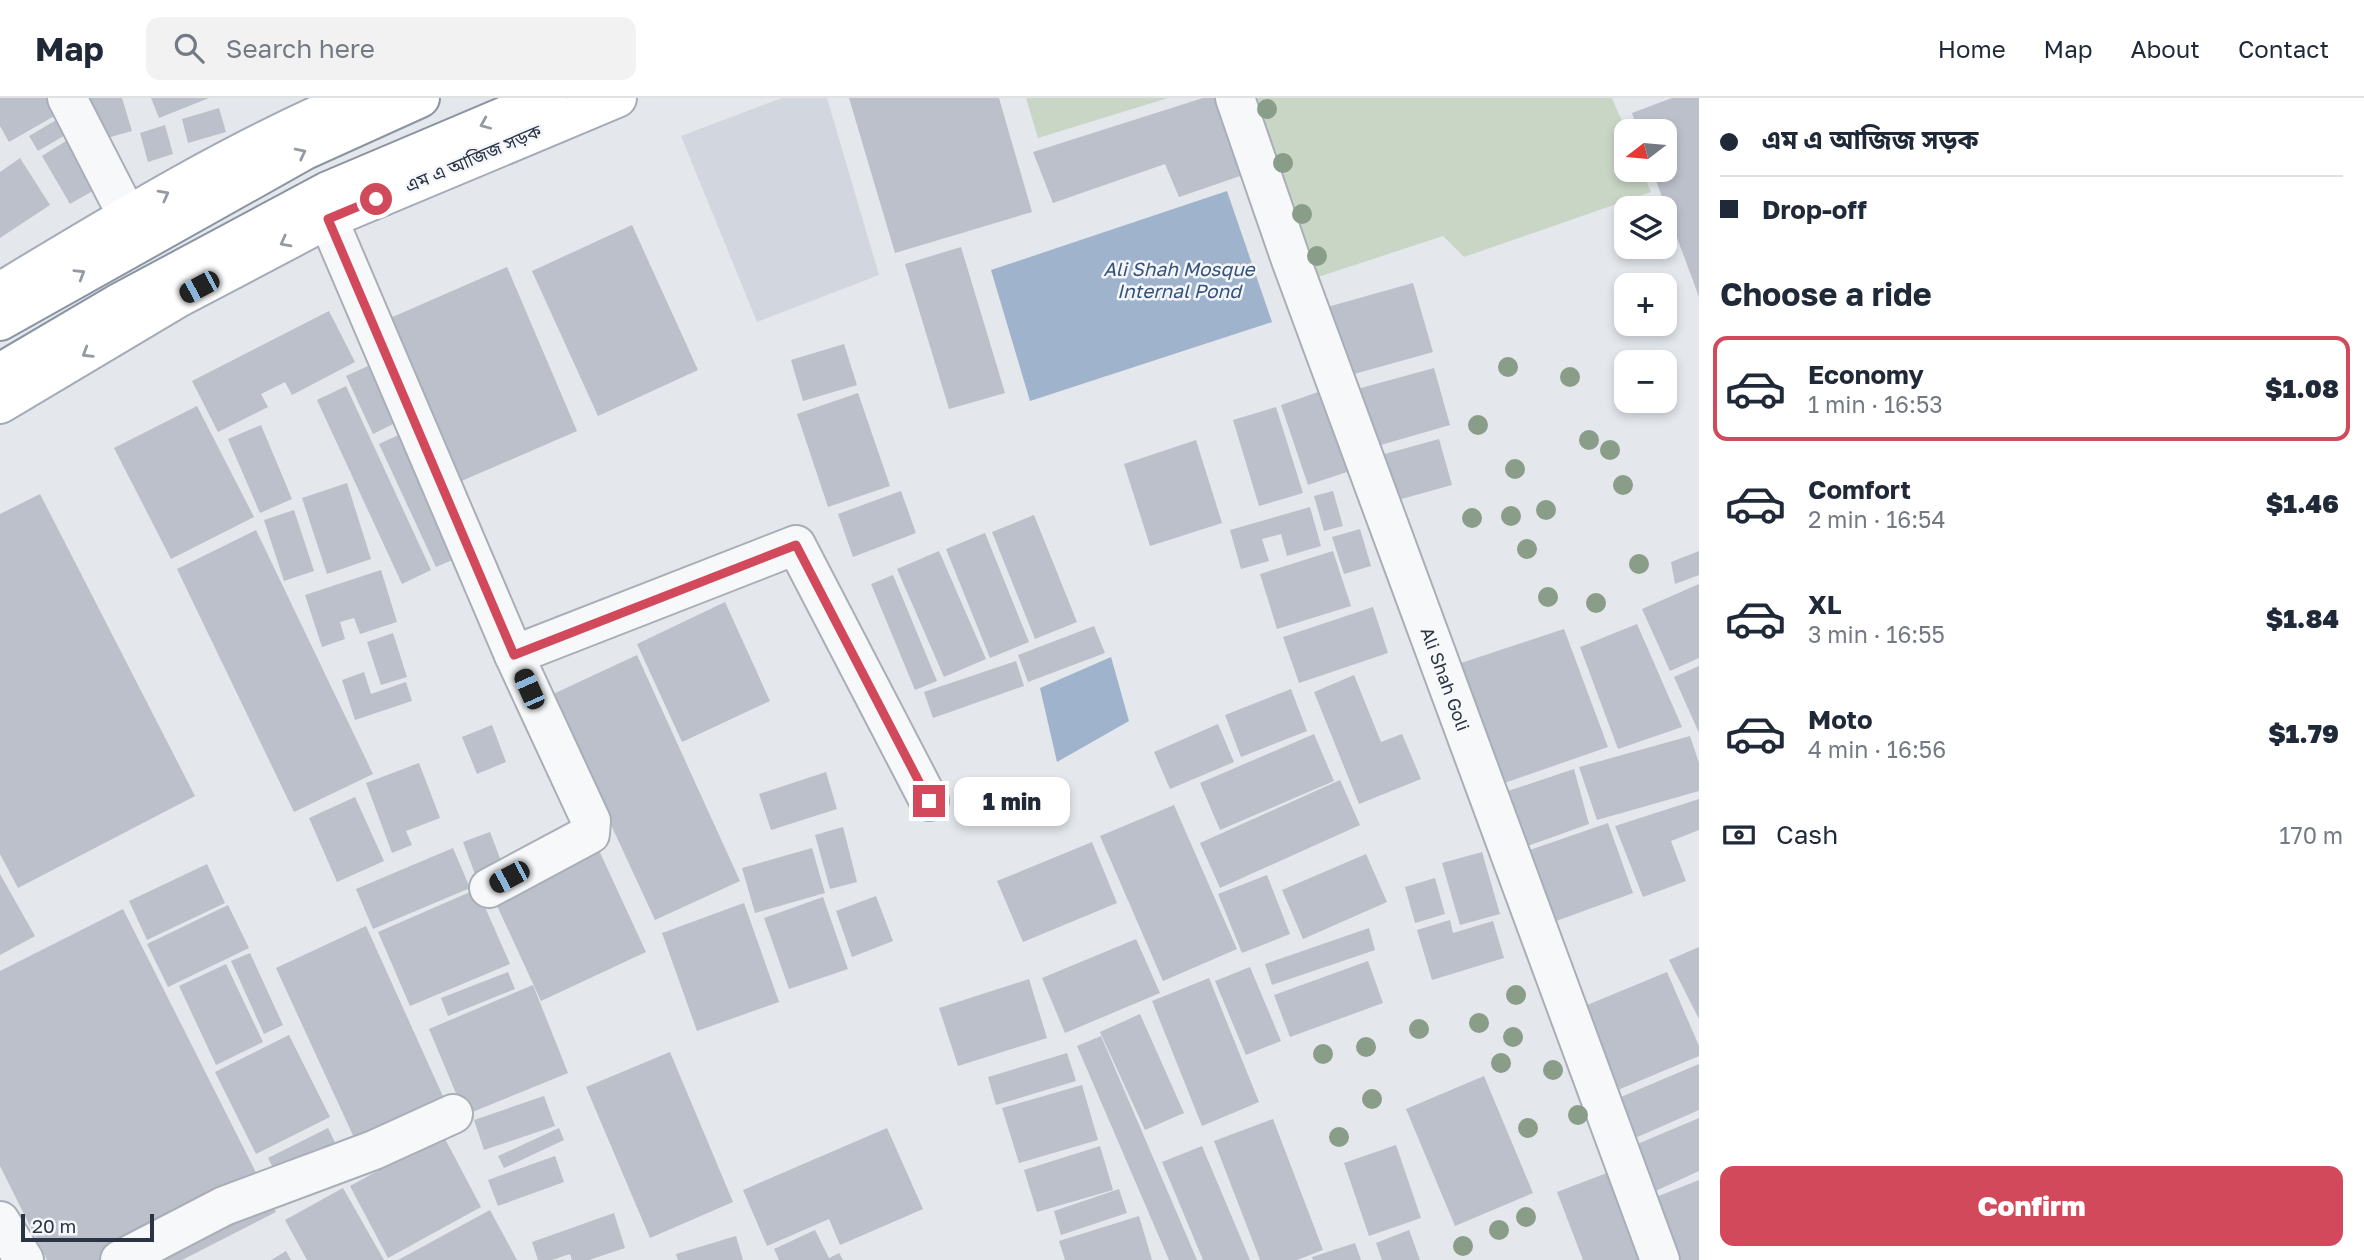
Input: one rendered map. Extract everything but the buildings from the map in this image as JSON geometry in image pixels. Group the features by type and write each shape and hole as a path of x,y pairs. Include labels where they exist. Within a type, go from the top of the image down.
{"main road":[{"path":"0,292 127,215 295,124 357,98"},
{"path":"0,321 305,150 420,98"},
{"path":"0,373 117,304 328,191 548,98"},
{"name":"এম এ আজিজ সড়ক","path":"0,404 178,298 328,219 617,98"}],"street":[{"path":"67,98 127,215"},
{"name":"Ali Shah Goli","path":"1234,98 1660,1260"},
{"path":"328,219 514,655 591,821 590,834 489,888"},
{"path":"514,655 796,545 929,801"},
{"path":"120,1260 225,1206 374,1150 453,1114"},
{"path":"0,1221 23,1260"}],"shaded area":[{"path":"782,98 827,98 879,275 757,322 681,136"}],"green space":[{"path":"1026,98 1168,98 1038,138"},
{"path":"1250,98 1612,98 1621,119 1614,119 1614,182 1647,182 1651,192 1639,196 1614,196 1614,205 1464,257 1443,236 1312,279"}],"water":[{"name":"Ali Shah Mosque Internal Pond","path":"1227,191 1272,322 1030,401 991,270"},
{"path":"1111,657 1129,721 1057,762 1040,688"}],"route":[{"path":"376,199 328,219 514,655 796,545 929,801"}]}
